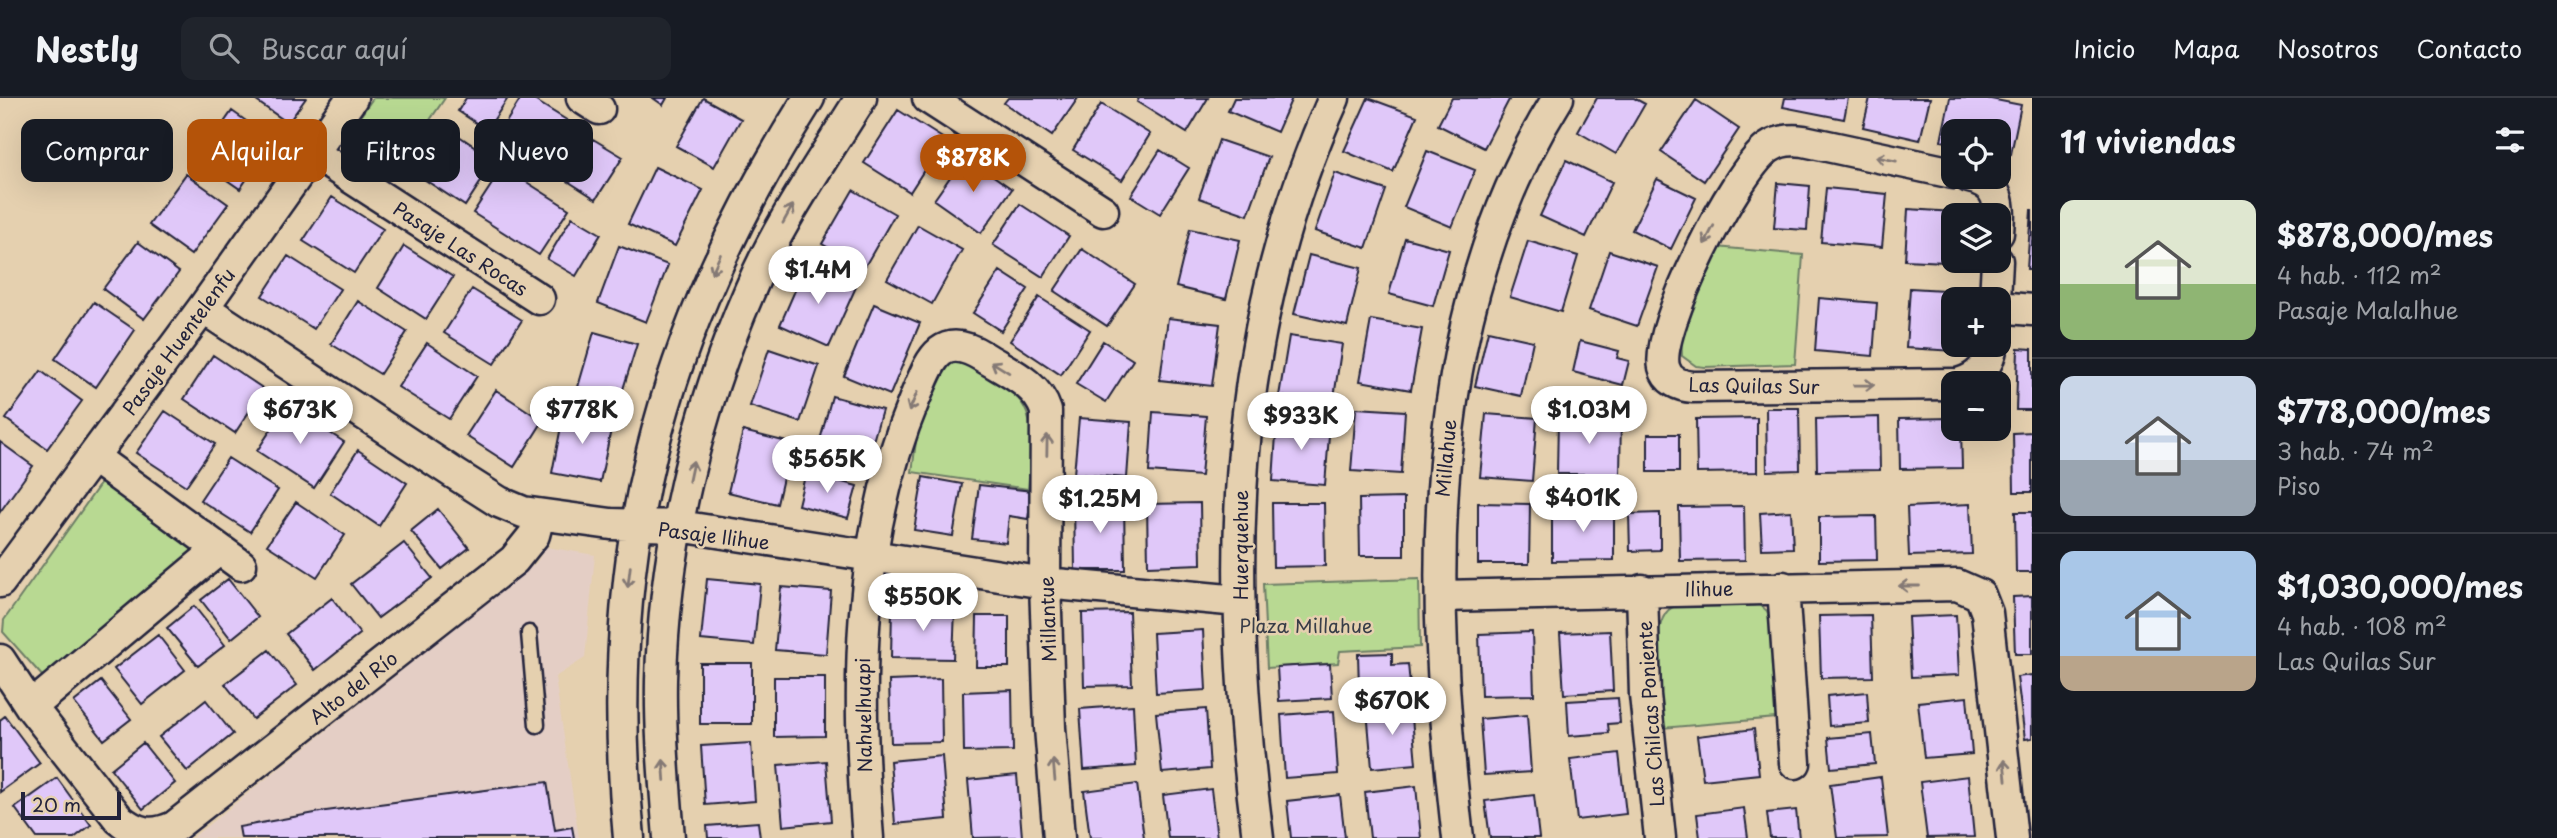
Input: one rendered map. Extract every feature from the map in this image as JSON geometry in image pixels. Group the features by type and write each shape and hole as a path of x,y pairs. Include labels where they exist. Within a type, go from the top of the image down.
{"street":[{"name":"Pasaje Huentelenfu","path":"327,133 352,98"},
{"path":"629,838 621,690 635,526 658,423 704,293 756,186 809,98"},
{"path":"668,838 661,681 679,526 716,377 751,288 798,197 861,98"},
{"path":"928,98 1103,211"},
{"name":"Huerquehue","path":"1258,838 1239,601 1240,478 1255,352 1284,225 1309,153 1334,98"},
{"name":"Millahue","path":"1458,838 1446,708 1441,596 1443,466 1459,351 1487,252 1506,197 1558,98"},
{"name":"Las Quilas Sur","path":"1941,170 1804,141 1783,141 1768,149 1733,191 1701,250 1669,335 1663,363 1665,372 1675,383 1693,387 1941,384"},
{"name":"Pasaje Las Rocas","path":"327,162 539,299"},
{"name":"Pasaje Huentelenfu","path":"0,582 203,308 292,182"},
{"name":"Pasaje Ilihue","path":"203,308 499,502 539,516 635,526 679,526 1045,583 1239,601"},
{"path":"2011,308 2032,310"},
{"name":"Nahuelhuapi","path":"868,838 860,678 871,558 880,499 896,444 935,355 949,346 968,348 1032,387 1043,401"},
{"name":"Millantue","path":"1043,401 1048,423 1045,583 1050,728 1059,838"},
{"path":"0,660 31,707 230,557 93,457"},
{"name":"Alto del Río","path":"31,707 112,812 132,830 146,834 174,827 514,560 534,535 539,516"},
{"name":"Ilihue","path":"1441,596 1957,585 1976,592 1987,613 2012,838"},
{"path":"1783,587 1795,764"},
{"name":"Las Chilcas Poniente","path":"1642,590 1645,695 1660,838"}],"lane":[{"path":"529,633 537,725"}],"shaded area":[{"path":"546,547 595,555 585,658 555,677 579,838 192,838 536,563"}],"green space":[{"path":"373,98 445,98 431,119 358,119"},
{"path":"1716,247 1803,255 1795,364 1705,367 1696,366 1682,356 1681,334"},
{"path":"958,358 1002,384 1024,407 1031,438 1028,489 912,472 922,408 927,393 945,367"},
{"path":"103,480 202,550 44,678 3,632 4,620"},
{"name":"Plaza Millahue","path":"1419,579 1420,647 1340,651 1338,663 1267,668 1263,584"},
{"path":"1757,602 1767,611 1771,622 1776,718 1662,728 1657,660 1661,624 1666,612 1676,606 1696,603"}],"building":[{"path":"252,98 306,98 291,119 282,119"},
{"path":"466,98 508,98 494,119 474,119 474,121 458,111"},
{"path":"521,98 531,98 565,119 508,119"},
{"path":"653,98 667,98 663,105"},
{"path":"703,98 741,119 714,167 676,146"},
{"path":"1008,98 1078,98 1052,136 1004,103"},
{"path":"1139,98 1208,98 1187,133 1137,102"},
{"path":"1234,98 1292,98 1277,132 1228,111"},
{"path":"1368,98 1417,116 1393,172 1344,151"},
{"path":"1452,98 1510,98 1484,148 1438,125"},
{"path":"1597,98 1634,98 1645,104 1616,154 1578,132"},
{"path":"1785,98 1848,98 1844,119 1783,107"},
{"path":"1870,98 1930,98 1920,140 1863,127"},
{"path":"1950,98 1986,98 2021,105 2011,154 2011,119 1946,119"},
{"path":"1696,100 1739,129 1704,181 1661,152"},
{"path":"1101,104 1150,134 1122,180 1073,150"},
{"path":"898,110 944,139 910,192 864,163"},
{"path":"232,111 243,119 226,119"},
{"path":"460,137 474,146 474,182 481,182 465,206 428,182 460,182"},
{"path":"593,139 623,157 596,199 569,182 593,182"},
{"path":"1219,140 1269,157 1248,215 1199,198"},
{"path":"1160,150 1189,168 1160,214 1131,196"},
{"path":"1427,151 1475,170 1452,227 1404,207"},
{"path":"965,156 1012,189 981,233 934,200"},
{"path":"1566,160 1612,182 1586,237 1540,216"},
{"path":"655,167 703,190 675,246 628,224"},
{"path":"1335,173 1386,190 1366,248 1315,231"},
{"path":"186,174 187,182 197,182 228,204 191,255 149,225"},
{"path":"1657,179 1696,198 1671,249 1632,230"},
{"path":"230,182 245,182 240,189"},
{"path":"493,182 527,182 569,209 539,255 473,213"},
{"path":"1778,183 1810,186 1807,230 1774,228"},
{"path":"1826,188 1887,194 1882,247 1821,242"},
{"path":"853,190 895,214 864,268 822,244"},
{"path":"332,197 383,229 354,273 303,241"},
{"path":"1020,204 1069,236 1043,277 993,245"},
{"path":"1908,209 1941,211 1941,262 1905,260"},
{"path":"2031,210 2032,269 2027,269"},
{"path":"572,217 601,234 576,276 547,259"},
{"path":"918,225 962,250 932,304 887,279"},
{"path":"1190,229 1240,240 1226,299 1176,287"},
{"path":"1405,238 1449,250 1433,306 1389,294"},
{"path":"1528,241 1578,256 1561,312 1510,297"},
{"path":"138,242 179,272 144,319 103,289"},
{"path":"404,246 453,277 426,319 378,288"},
{"path":"619,246 668,265 646,322 598,303"},
{"path":"1082,249 1135,284 1107,326 1054,291"},
{"path":"1609,251 1658,267 1637,326 1589,310"},
{"path":"1309,255 1361,268 1347,326 1294,314"},
{"path":"288,256 340,289 314,329 262,296"},
{"path":"806,265 856,287 829,347 780,325"},
{"path":"1000,271 1028,289 1001,331 973,313"},
{"path":"1910,288 1941,290 1941,350 1906,348"},
{"path":"472,289 522,320 494,364 444,333"},
{"path":"1039,297 1090,330 1061,375 1010,341"},
{"path":"1819,298 1877,303 1873,356 1815,351"},
{"path":"358,301 407,332 380,374 331,344"},
{"path":"94,302 135,330 96,387 55,359"},
{"path":"874,304 920,323 890,395 844,376"},
{"path":"1168,318 1220,324 1212,386 1160,380"},
{"path":"1371,320 1422,329 1411,390 1360,381"},
{"path":"1488,331 1533,341 1521,396 1475,386"},
{"path":"594,332 637,344 620,399 578,387"},
{"path":"1289,336 1342,344 1333,404 1279,396"},
{"path":"1103,341 1133,360 1106,402 1076,384"},
{"path":"1580,341 1619,351 1617,358 1629,361 1623,385 1573,372"},
{"path":"427,343 477,376 449,419 398,387"},
{"path":"2018,348 2032,349 2032,410 2016,410"},
{"path":"769,349 819,366 800,422 750,406"},
{"path":"213,355 264,389 235,433 184,399"},
{"path":"41,371 82,401 47,449 6,419"},
{"path":"496,390 543,421 514,467 466,436"},
{"path":"832,396 882,410 865,469 816,455"},
{"path":"287,405 344,442 314,488 257,451"},
{"path":"1356,408 1405,411 1401,474 1351,471"},
{"path":"1766,408 1799,408 1800,470 1767,471"},
{"path":"165,411 215,444 186,486 136,453"},
{"path":"564,411 613,420 600,482 552,473"},
{"path":"1153,412 1206,416 1201,476 1149,472"},
{"path":"1486,414 1537,418 1532,481 1480,477"},
{"path":"1879,417 1880,470 1817,471 1816,419"},
{"path":"1079,418 1131,422 1127,478 1074,474"},
{"path":"1558,418 1621,419 1620,474 1557,474"},
{"path":"1757,418 1757,472 1697,473 1696,419"},
{"path":"1941,418 1941,441 1961,441 1962,468 1900,469 1899,419"},
{"path":"1277,419 1330,423 1325,485 1273,481"},
{"path":"743,431 791,443 777,504 728,492"},
{"path":"2032,432 2032,492 2014,492 2013,433"},
{"path":"1648,434 1679,434 1679,472 1648,472"},
{"path":"0,442 33,466 0,512"},
{"path":"358,450 407,483 379,526 330,493"},
{"path":"228,458 278,490 250,532 200,500"},
{"path":"806,472 857,486 848,518 798,505"},
{"path":"923,477 962,484 953,536 914,530"},
{"path":"979,485 1032,491 1028,519 1009,516 1006,543 972,539"},
{"path":"1404,498 1404,556 1360,556 1359,499"},
{"path":"1074,500 1124,500 1125,570 1075,570"},
{"path":"296,502 345,535 317,577 267,545"},
{"path":"1200,503 1201,564 1148,566 1147,504"},
{"path":"1272,503 1324,503 1325,566 1273,567"},
{"path":"1478,503 1530,504 1529,564 1478,564"},
{"path":"1970,504 1972,554 1909,556 1907,507"},
{"path":"1744,506 1745,560 1680,561 1679,507"},
{"path":"1614,507 1614,560 1552,561 1552,508"},
{"path":"438,509 469,548 442,569 411,531"},
{"path":"1791,511 1793,548 1762,549 1760,513"},
{"path":"2015,512 2032,512 2032,572 2016,572"},
{"path":"1660,513 1660,550 1630,551 1629,514"},
{"path":"1876,516 1877,560 1819,561 1819,517"},
{"path":"404,543 432,578 378,618 351,584"},
{"path":"228,579 258,617 231,639 201,600"},
{"path":"707,579 760,584 754,645 701,640"},
{"path":"781,587 831,591 826,654 775,650"},
{"path":"2032,596 2032,654 2015,654 2013,597"},
{"path":"332,598 360,634 315,670 286,634"},
{"path":"194,606 225,645 198,666 167,628"},
{"path":"892,608 955,609 953,659 891,658"},
{"path":"1129,612 1132,685 1084,686 1082,613"},
{"path":"1871,615 1873,677 1821,678 1819,616"},
{"path":"1956,615 1959,675 1911,677 1908,617"},
{"path":"977,616 1009,616 1009,667 976,667"},
{"path":"1203,630 1206,690 1156,693 1153,633"},
{"path":"1610,631 1613,691 1564,694 1560,633"},
{"path":"1532,632 1534,695 1481,696 1479,634"},
{"path":"158,635 185,670 142,704 114,669"},
{"path":"269,650 297,685 253,719 225,684"},
{"path":"1392,653 1392,665 1408,664 1410,685 1359,687 1358,654"},
{"path":"700,663 752,663 752,724 700,724"},
{"path":"1330,664 1332,698 1279,701 1277,667"},
{"path":"2032,675 2032,738 2025,739 2017,677"},
{"path":"774,677 825,677 825,736 774,737"},
{"path":"941,679 942,742 891,743 889,681"},
{"path":"101,681 131,719 104,740 74,702"},
{"path":"1012,690 1013,751 964,752 963,692"},
{"path":"1867,692 1869,723 1829,726 1827,696"},
{"path":"1967,697 1972,754 1924,758 1918,702"},
{"path":"1618,698 1620,723 1608,724 1609,733 1569,736 1567,701"},
{"path":"206,700 233,734 187,771 159,737"},
{"path":"1133,705 1136,766 1084,770 1080,709"},
{"path":"1411,706 1416,764 1372,768 1367,710"},
{"path":"1206,709 1210,769 1162,773 1156,713"},
{"path":"1334,711 1338,774 1285,778 1281,715"},
{"path":"1527,715 1531,772 1484,775 1480,719"},
{"path":"5,716 40,763 0,792 0,720"},
{"path":"1754,729 1759,774 1703,780 1697,736"},
{"path":"1872,734 1875,764 1831,768 1828,738"},
{"path":"143,743 175,783 143,809 111,769"},
{"path":"751,743 755,801 705,805 701,746"},
{"path":"1619,753 1626,814 1577,820 1570,759"},
{"path":"942,756 947,819 895,824 890,761"},
{"path":"826,761 831,821 783,826 778,765"},
{"path":"1017,775 1022,837 973,838 968,780"},
{"path":"1968,776 1974,837 1927,838 1920,782"},
{"path":"1881,777 1888,837 1837,838 1830,784"},
{"path":"57,778 91,825 74,838 37,838 15,808"},
{"path":"547,782 555,830 572,827 574,838 241,838 239,827 326,811"},
{"path":"1137,784 1144,838 1090,838 1084,791"},
{"path":"1416,786 1421,838 1370,838 1365,792"},
{"path":"1211,789 1217,838 1168,838 1163,795"},
{"path":"1340,795 1345,838 1291,838 1287,801"},
{"path":"1534,795 1539,838 1490,838 1485,801"},
{"path":"1744,808 1748,838 1700,838 1697,814"},
{"path":"1796,810 1799,838 1770,838 1767,813"},
{"path":"758,822 760,838 708,838 707,826"}]}
